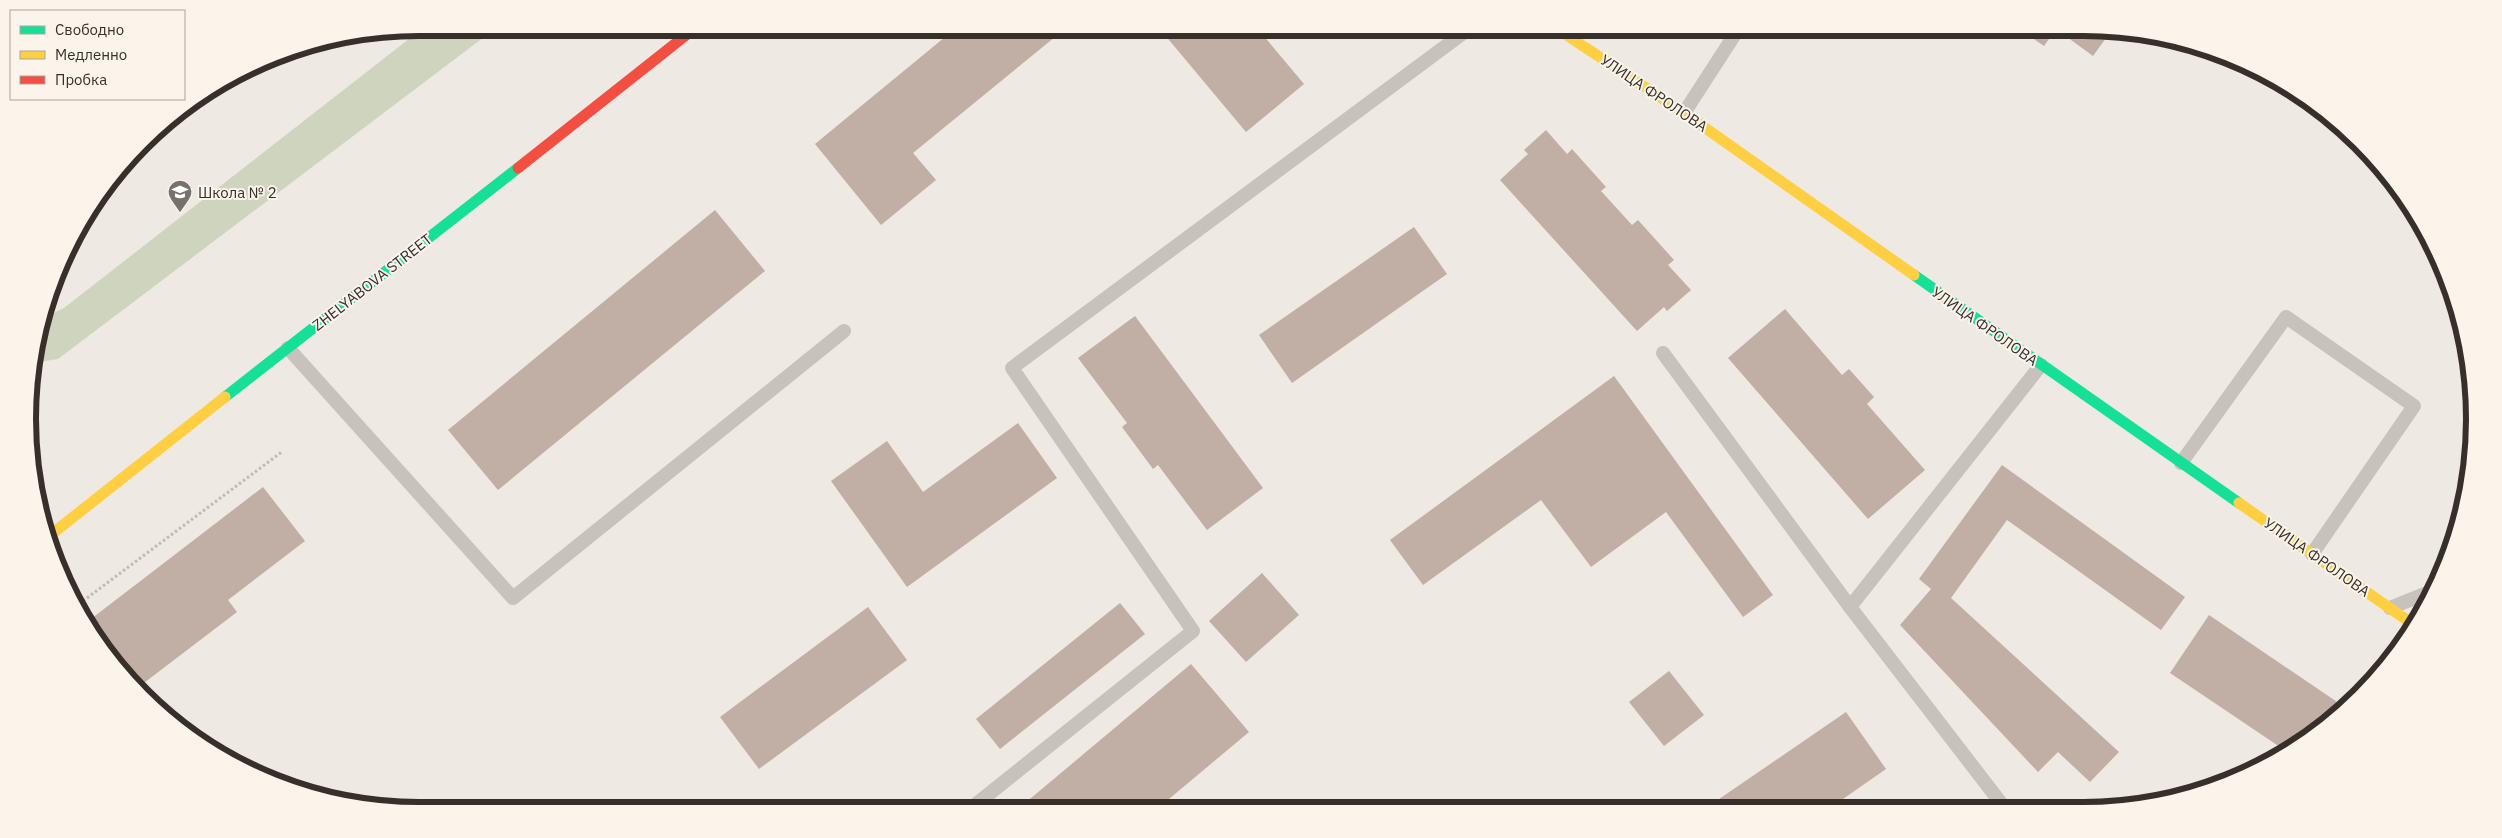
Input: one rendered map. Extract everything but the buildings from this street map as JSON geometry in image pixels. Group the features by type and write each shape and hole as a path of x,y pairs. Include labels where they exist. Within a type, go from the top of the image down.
{"street":[{"name":"ZHELYABOVA STREET","path":"54,532 685,36"},
{"name":"УЛИЦА ФРОЛОВА","path":"1568,36 1684,113 2040,365 2408,621"}],"lane":[{"path":"979,802 1192,632 1012,368 1459,36"},
{"path":"1684,113 1734,36"},
{"path":"2182,463 2286,317 2414,406 2312,554"},
{"path":"288,348 512,598 844,331"},
{"path":"1663,354 1850,607 2000,802"},
{"path":"1850,607 2040,365"},
{"path":"2390,608 2422,595"}],"path":[{"path":"83,601 283,451"}],"green space":[{"path":"412,36 485,36 58,359 41,362 51,314 64,308"}],"traffic: fast":[{"path":"225,397 518,168"},
{"path":"1914,275 2239,503"}],"traffic: slow":[{"path":"1568,36 1684,113 1914,275"},
{"path":"54,532 225,397"},
{"path":"2239,503 2408,621"}],"traffic: jam":[{"path":"518,168 685,36"}],"place":[{"name":"Школа № 2","path":"180,213"}]}
